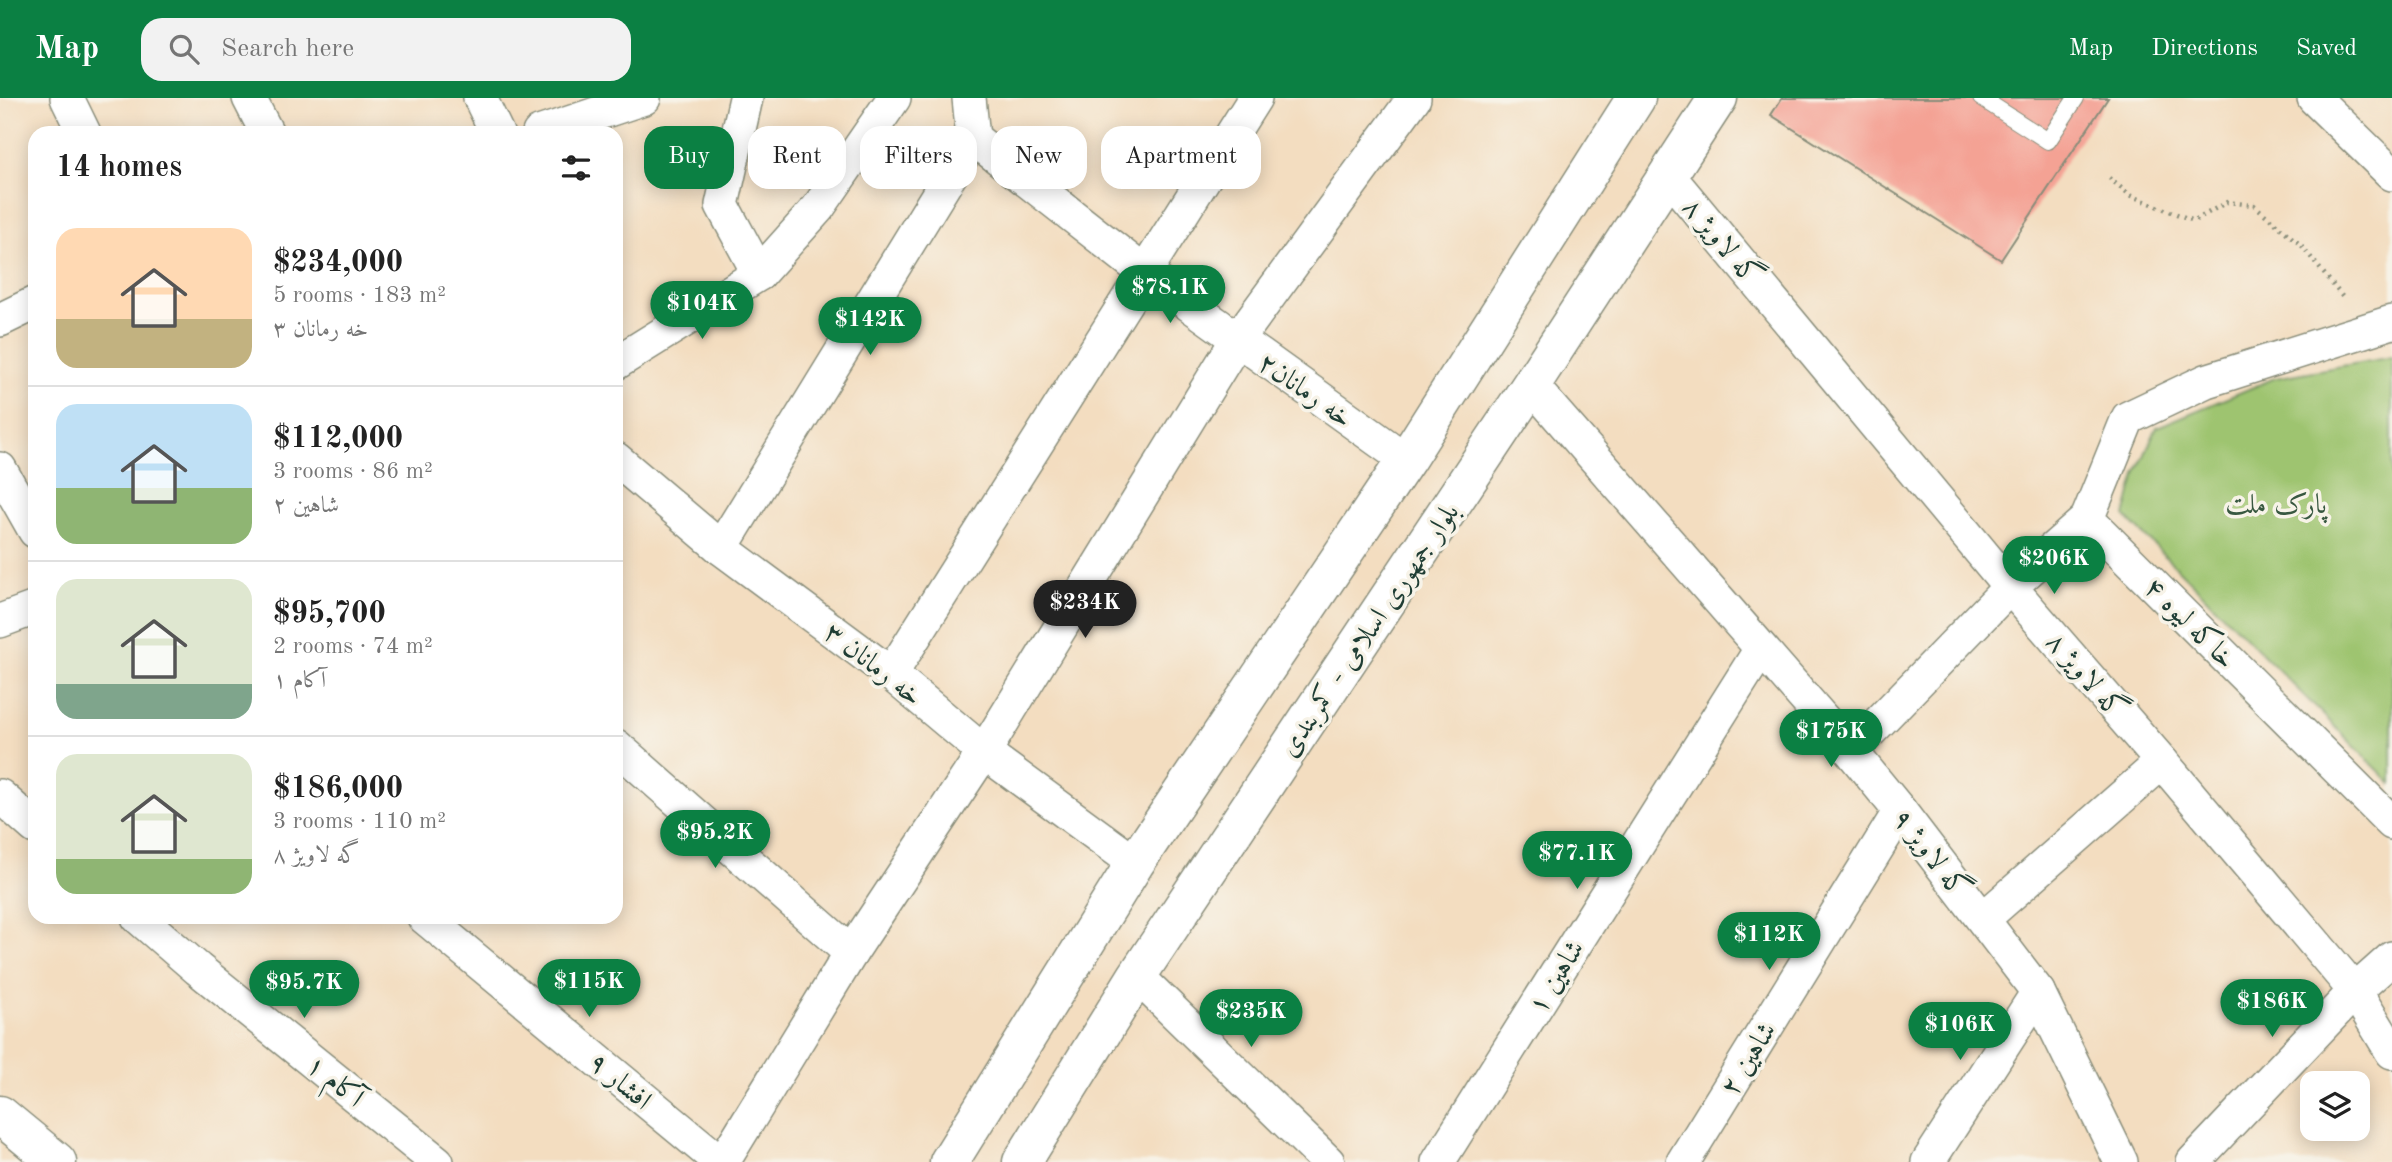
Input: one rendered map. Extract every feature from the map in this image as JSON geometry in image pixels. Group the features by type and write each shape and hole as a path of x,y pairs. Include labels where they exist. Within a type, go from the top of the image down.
{"main road":[{"path":"949,1162 1135,863 1406,460 1636,98"},
{"name":"بلوار جمهوری اسلامی - کمربندی","path":"1022,1162 1136,976 1531,385 1718,98"},
{"path":"0,1115 57,1162"}],"street":[{"path":"67,98 81,126"},
{"path":"249,98 263,126"},
{"path":"480,98 494,126"},
{"path":"553,126 594,105 644,98"},
{"path":"746,98 722,205 759,274"},
{"path":"623,359 759,274 818,208 894,98"},
{"path":"969,98 972,126"},
{"path":"891,674 1255,98"},
{"path":"722,1162 850,953 984,752 1237,340 1415,98"},
{"path":"2314,98 2385,154"},
{"name":"خه رمانان۲","path":"977,141 1144,272 1406,460"},
{"name":"گه لاویژ ۸","path":"1667,174 2010,587 2355,991 2392,1052"},
{"path":"721,548 942,189"},
{"path":"0,320 28,306"},
{"path":"1851,751 2010,587 2087,519 2128,418 2206,380 2380,326"},
{"name":"گه لاویژ ۹","path":"1531,385 1851,751 1983,919 2038,992 2121,1162"},
{"name":"خه رمانان ۳","path":"623,465 721,548 891,674 984,752 1135,863"},
{"path":"0,468 28,518"},
{"name":"خاکه لیوه ۴","path":"2087,519 2392,823"},
{"path":"0,621 28,611"},
{"name":"شاهین ۱","path":"1438,1162 1761,649"},
{"path":"623,752 850,953"},
{"path":"1983,919 2162,762"},
{"path":"0,796 28,821"},
{"name":"شاهین ۲","path":"1683,1162 1900,811"},
{"name":"آکام ۱","path":"146,924 438,1162"},
{"name":"افشار ۹","path":"433,924 722,1162"},
{"path":"2193,1162 2355,991 2392,958"},
{"path":"1136,976 1328,1162"},
{"path":"1928,1162 2038,992"}],"lane":[{"path":"1981,98 2048,141 2076,98"}],"path":[{"path":"2109,178 2130,195 2194,221 2227,202 2254,205 2302,246 2380,326"}],"green space":[{"name":"پارک ملت","path":"2392,357 2392,784 2125,516 2136,474 2157,427 2275,378"}],"building":[{"path":"1782,98 2108,98 2001,260 1771,115"}]}
